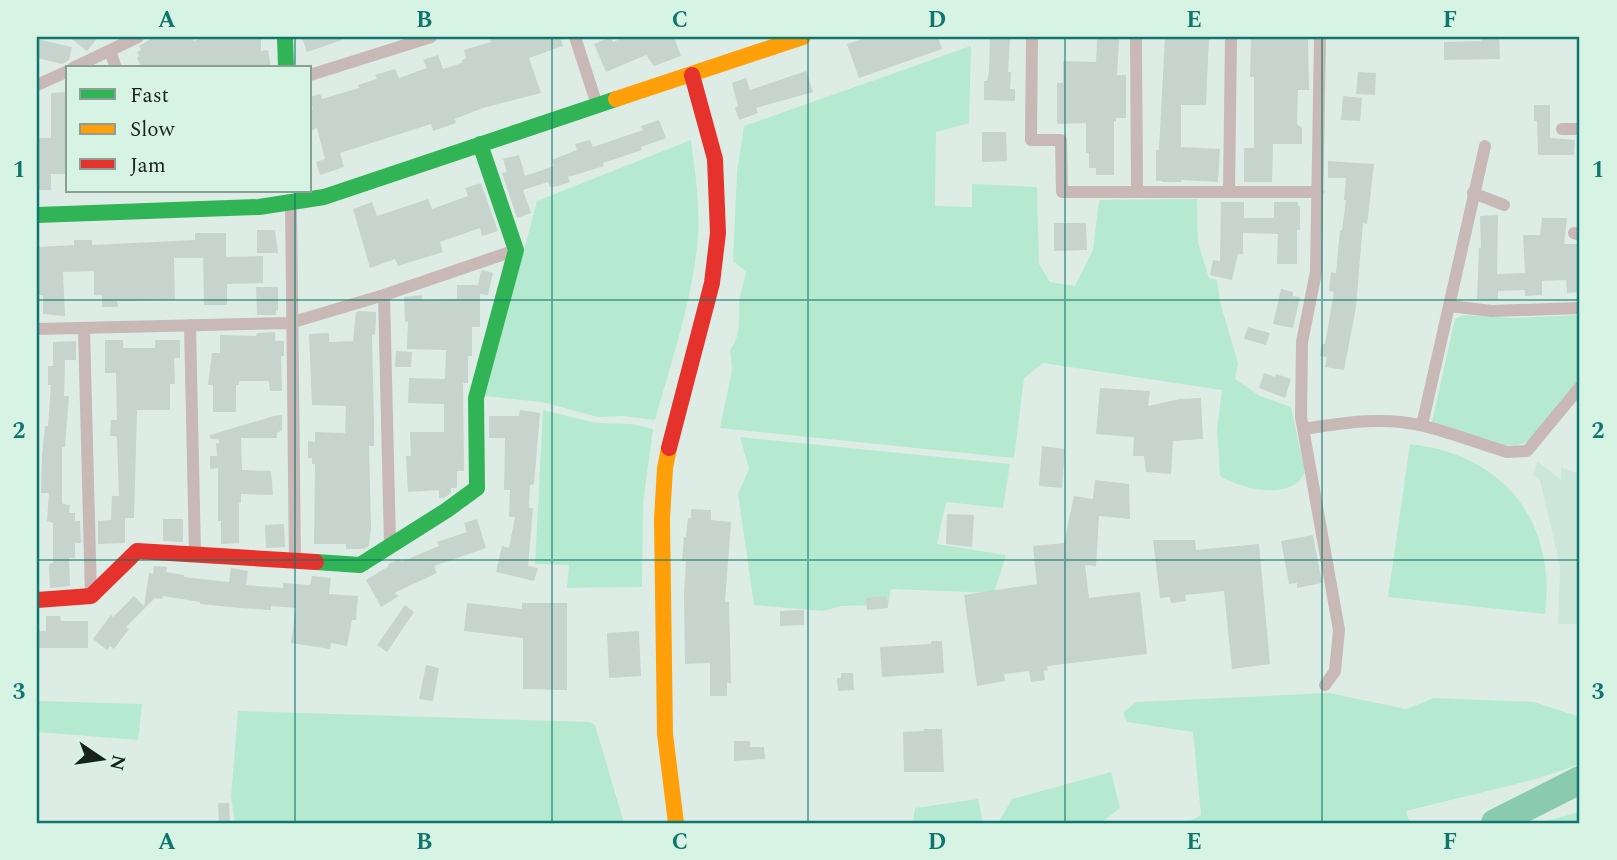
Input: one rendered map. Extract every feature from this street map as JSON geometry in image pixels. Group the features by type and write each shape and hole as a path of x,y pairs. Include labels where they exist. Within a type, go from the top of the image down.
{"street":[{"path":"78,66 138,37"},
{"path":"285,37 286,66"},
{"path":"312,74 431,37"},
{"path":"575,37 597,105"},
{"path":"37,215 259,207 290,197 324,197 803,37"},
{"path":"1032,37 1031,140 1061,141 1062,191 1318,192"},
{"path":"1136,37 1137,192"},
{"path":"1228,192 1231,37"},
{"path":"1320,37 1316,272 1302,342 1301,417 1339,630 1335,671 1325,685"},
{"path":"110,51 115,66"},
{"path":"37,85 66,72"},
{"path":"676,823 665,734 662,519 665,468 673,426 712,283 718,233 715,159 692,75"},
{"path":"1562,129 1580,129"},
{"path":"37,600 91,596 137,551 360,565 477,488 477,398 516,250 480,145"},
{"path":"1422,425 1485,146"},
{"path":"1473,193 1504,205"},
{"path":"290,197 295,562"},
{"path":"37,329 290,323 384,295 516,250"},
{"path":"384,295 390,544"},
{"path":"1449,306 1492,311 1580,309"},
{"path":"190,325 195,554"},
{"path":"84,329 91,596"},
{"path":"1304,429 1350,422 1381,421 1422,425 1507,452 1520,453 1527,451 1580,387"}],"shaded area":[{"path":"1538,462 1561,480 1561,467 1579,474 1580,624 1558,624 1560,566 1540,480 1533,474"}],"green space":[{"path":"971,46 969,123 936,132 935,206 972,207 972,184 1037,187 1039,264 1050,282 1075,286 1093,250 1099,200 1197,199 1198,243 1209,278 1217,280 1220,302 1238,363 1235,379 1260,396 1291,407 1305,472 1298,481 1289,487 1266,490 1240,485 1220,476 1217,429 1222,390 1043,363 1024,378 1014,458 720,428 732,370 730,350 737,335 739,302 746,272 733,261 737,172 744,126"},
{"path":"691,140 698,212 692,283 655,420 623,416 598,417 542,402 485,396 537,201"},
{"path":"1463,315 1515,318 1580,315 1580,380 1524,443 1493,443 1435,426 1432,422 1455,319"},
{"path":"543,410 596,423 632,424 653,429 643,503 642,587 567,588 569,565 535,564"},
{"path":"740,437 1010,464 1003,508 946,502 937,544 1006,555 994,593 891,589 888,605 841,606 823,611 754,605 738,494 749,469"},
{"path":"1410,444 1443,450 1472,462 1497,478 1517,498 1532,522 1542,550 1546,580 1545,614 1388,597"},
{"path":"1329,693 1406,709 1434,698 1534,702 1580,717 1580,764 1536,779 1406,811 1410,823 1186,823 1201,815 1193,732 1127,722 1123,713 1136,702"},
{"path":"37,701 142,704 138,740 37,732"},
{"path":"238,711 590,722 595,725 624,823 235,823 231,797"},
{"path":"1111,772 1120,808 1101,823 998,823 1012,799"},
{"path":"978,799 983,823 913,823 915,808"},
{"path":"1580,812 1580,823 1539,823"}],"building":[{"path":"69,37 98,37 87,51"},
{"path":"154,37 192,37 194,41 204,37 261,37 261,51 268,50 271,66 141,66 137,58 137,52 141,50 139,46"},
{"path":"302,37 342,37 342,40 307,52"},
{"path":"489,37 560,37 563,46 529,58 541,93 483,108 455,119 456,123 433,131 431,124 340,153 344,167 320,175 316,162 325,159 317,128 312,130 312,96 320,94 322,99 359,88 358,85 377,79 375,75 395,69 399,78 427,68 423,60 438,55 443,69 462,63 466,58 464,50 491,42"},
{"path":"611,37 613,42 625,37 674,37 681,56 654,66 646,55 606,72 594,44"},
{"path":"868,37 938,37 942,49 859,78 847,44"},
{"path":"990,37 1010,37 1008,72 1011,72 1010,89 1015,89 1015,101 984,100 984,81 987,81 989,72"},
{"path":"1165,37 1209,37 1206,105 1181,105 1181,147 1220,149 1218,182 1156,181"},
{"path":"1251,37 1308,37 1309,90 1298,90 1297,124 1302,128 1302,144 1273,144 1272,182 1244,182 1244,148 1254,148"},
{"path":"1499,37 1500,59 1444,60 1444,42 1481,41 1481,38"},
{"path":"1097,38 1119,39 1117,75 1126,75 1126,118 1116,118 1114,121 1114,175 1096,175 1096,168 1089,168 1086,123 1057,124 1057,83 1063,83 1063,61 1096,62"},
{"path":"37,39 72,47 69,60 62,64 37,58"},
{"path":"806,71 813,92 756,108 758,113 739,120 732,83 746,78 750,90"},
{"path":"1358,72 1376,73 1375,95 1356,94"},
{"path":"66,92 66,174 51,174 51,190 37,190 37,138 51,138 51,93"},
{"path":"1343,96 1362,98 1360,121 1341,120"},
{"path":"1534,105 1550,105 1550,138 1575,140 1574,155 1538,155"},
{"path":"659,120 666,138 641,147 642,150 603,163 604,166 568,177 570,182 550,187 548,182 523,190 531,213 517,218 502,173 507,172 503,159 519,155 525,176 554,166 552,160 577,150 575,144 590,140 593,147 643,130 641,126"},
{"path":"982,132 1006,132 1007,161 982,162"},
{"path":"1328,161 1374,164 1367,224 1363,223 1356,307 1344,370 1325,367 1327,357 1320,356 1322,344 1325,344 1334,292 1329,291 1331,272 1336,273 1346,200 1346,178 1328,178"},
{"path":"481,183 498,231 482,236 480,228 440,242 443,252 398,266 395,259 370,268 353,209 372,202 377,216 428,199 432,209 468,196 465,188"},
{"path":"1221,202 1244,202 1244,218 1274,218 1274,202 1298,202 1300,230 1297,230 1297,264 1277,264 1278,234 1243,233 1243,254 1238,254 1232,280 1210,275 1213,260 1220,261"},
{"path":"1498,215 1497,274 1525,273 1523,235 1540,235 1542,218 1567,218 1564,244 1580,244 1580,292 1567,293 1566,280 1542,281 1542,295 1525,296 1525,290 1498,291 1498,300 1477,299 1481,248 1480,216"},
{"path":"1054,223 1086,223 1087,250 1054,251"},
{"path":"257,230 275,230 278,253 257,253"},
{"path":"195,233 226,233 226,257 263,256 263,283 227,284 227,305 204,305 203,258 174,258 175,300 117,301 118,307 102,307 102,295 94,295 94,271 63,272 65,316 43,314 43,295 37,295 37,247 74,245 74,240 92,240 92,245 195,240"},
{"path":"483,270 493,273 488,295 480,294 480,327 472,327 468,383 463,383 464,471 457,471 457,488 451,488 451,493 444,498 439,498 439,490 408,492 406,456 411,456 410,432 444,432 444,404 408,403 409,378 445,379 446,350 407,349 408,321 405,322 404,297 422,295 422,300 457,299 457,285 478,285"},
{"path":"256,287 278,287 276,315 257,315"},
{"path":"1281,289 1300,297 1293,328 1273,324"},
{"path":"356,312 376,312 375,334 372,335 374,446 369,446 371,528 369,546 364,549 346,549 346,544 314,544 315,464 312,464 312,458 308,458 308,441 315,442 315,432 345,433 346,406 312,405 309,334 329,333 329,342 353,341"},
{"path":"1248,327 1270,333 1266,345 1244,339"},
{"path":"275,332 275,341 284,341 284,356 281,356 282,391 270,391 269,381 239,381 239,385 236,385 236,412 213,412 213,385 208,385 212,353 220,353 220,335 256,336 257,333"},
{"path":"105,340 123,340 123,348 155,348 155,340 180,340 180,358 174,358 175,384 170,384 170,410 137,410 134,518 125,518 125,543 98,544 98,521 111,520 112,496 119,496 117,439 116,436 110,436 111,420 117,420 116,373 105,373"},
{"path":"76,341 76,360 65,360 64,396 69,396 65,447 62,447 62,502 70,505 69,513 75,513 75,521 80,521 81,543 75,543 75,558 69,558 70,586 50,588 49,564 53,563 53,523 47,521 49,493 41,493 42,455 45,426 48,426 51,385 48,385 48,366 53,366 53,342"},
{"path":"396,351 412,352 411,367 395,367"},
{"path":"1264,373 1291,379 1285,398 1259,388"},
{"path":"1100,388 1150,391 1148,406 1180,399 1201,398 1203,439 1173,441 1171,474 1146,472 1144,456 1133,456 1134,437 1096,434"},
{"path":"520,410 540,413 534,484 530,485 529,508 533,508 528,566 538,568 534,581 496,572 502,546 509,548 515,517 509,517 510,490 504,490 505,438 489,438 489,416 519,416"},
{"path":"282,415 282,430 277,433 277,438 241,438 242,470 271,471 273,495 241,494 239,543 221,544 218,468 210,469 210,456 217,456 216,443 219,443 219,439 210,439 210,435"},
{"path":"1042,446 1065,449 1062,488 1039,486"},
{"path":"1095,480 1129,484 1130,519 1099,516 1096,566 1085,565 1089,598 1140,592 1147,654 1047,666 1048,670 1044,671 1045,680 1031,682 1029,671 1004,674 1005,681 977,686 964,595 1037,584 1033,546 1064,543 1074,496 1093,499"},
{"path":"691,509 711,510 711,520 731,522 725,602 729,602 731,683 727,683 727,696 710,696 710,663 685,664 686,561 682,561 684,537 688,518 691,518"},
{"path":"947,514 974,515 972,547 946,544"},
{"path":"163,519 183,519 183,542 163,541"},
{"path":"477,519 486,548 434,566 437,573 394,593 399,596 381,607 366,580 389,566 388,564 400,559 401,562 439,546 437,542 467,532 464,523"},
{"path":"284,524 285,547 266,548 265,525"},
{"path":"1313,535 1322,583 1297,588 1297,583 1289,584 1281,541"},
{"path":"1153,540 1195,540 1196,550 1259,544 1270,664 1232,669 1224,591 1185,595 1186,601 1171,603 1170,597 1160,598"},
{"path":"154,566 167,567 166,572 184,577 229,582 231,568 248,571 246,585 283,588 283,583 310,585 312,576 331,578 329,594 358,596 356,620 352,620 347,646 331,643 330,649 291,643 296,608 240,608 200,604 163,596 162,599 155,598 126,627 129,629 114,649 110,646 107,650 93,639 111,615 113,617 134,596 144,606 149,573 153,574"},
{"path":"887,596 888,608 867,610 866,598"},
{"path":"467,603 522,609 522,603 567,603 567,690 523,689 523,638 464,631"},
{"path":"405,605 414,612 387,652 377,645"},
{"path":"804,610 804,625 780,626 780,611"},
{"path":"46,616 60,616 61,621 88,621 88,648 37,648 37,631 46,631"},
{"path":"639,631 641,676 609,678 607,633"},
{"path":"931,641 942,641 944,673 882,677 880,647 931,644"},
{"path":"426,665 439,668 433,701 419,699"},
{"path":"841,673 853,673 854,690 838,691 837,678 841,678"},
{"path":"942,729 944,772 904,772 903,732"},
{"path":"734,741 750,741 750,747 764,747 765,759 734,761"},
{"path":"218,803 229,803 230,823 219,823"}],"waterway":[{"path":"1495,823 1580,780"}],"traffic: fast":[{"path":"285,37 286,66"},
{"path":"37,215 259,207 324,197 616,99"},
{"path":"316,562 360,565 477,488 476,398 516,250 480,144"}],"traffic: slow":[{"path":"616,99 803,37"},
{"path":"669,448 662,519 665,734 676,823"}],"traffic: jam":[{"path":"669,448 712,283 718,233 715,159 692,75"},
{"path":"37,600 91,596 137,551 316,562"}]}
